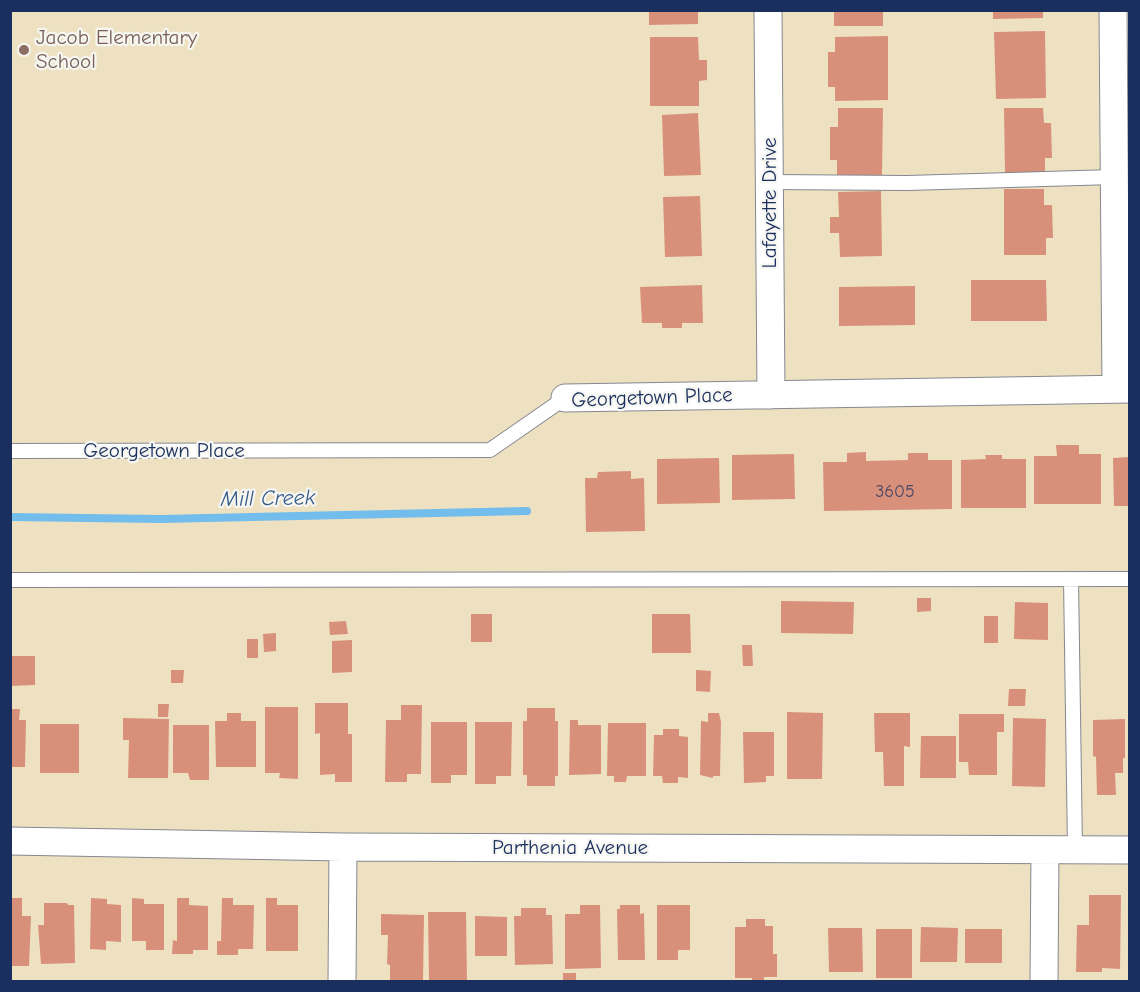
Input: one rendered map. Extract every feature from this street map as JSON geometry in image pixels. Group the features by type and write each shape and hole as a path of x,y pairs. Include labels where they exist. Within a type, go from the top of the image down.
{"street":[{"name":"Lafayette Drive","path":"768,10 771,395"},
{"path":"1113,10 1114,177 1123,389"},
{"name":"Georgetown Place","path":"565,398 1123,389"},
{"name":"Parthenia Avenue","path":"10,841 342,847 1130,850"},
{"path":"342,847 342,981"},
{"path":"1044,981 1045,850"}],"lane":[{"path":"769,182 907,183 1114,177"},
{"name":"Georgetown Place","path":"10,452 490,450 565,398"},
{"path":"1071,579 1075,850"},
{"path":"10,580 1130,579"}],"building":[{"path":"649,10 698,10 698,24 649,25"},
{"path":"834,10 883,10 883,26 834,26"},
{"path":"993,10 1043,10 1043,18 993,19"},
{"path":"1045,31 1046,98 996,99 994,32"},
{"path":"888,36 888,100 835,101 835,87 828,87 828,52 835,52 835,37"},
{"path":"650,37 698,37 699,60 707,60 707,80 699,81 699,106 650,106"},
{"path":"838,108 883,108 882,175 837,175 837,160 830,160 830,127 838,127"},
{"path":"1004,108 1043,108 1044,123 1051,123 1052,158 1045,158 1045,172 1005,173"},
{"path":"698,113 701,175 664,176 662,115"},
{"path":"1004,189 1044,189 1044,205 1052,205 1053,238 1046,238 1046,255 1004,255"},
{"path":"881,191 882,256 840,257 839,233 830,233 830,217 839,217 838,192"},
{"path":"700,196 702,256 665,257 663,197"},
{"path":"971,280 1046,280 1047,321 971,321"},
{"path":"702,285 703,323 682,323 682,328 662,328 662,323 642,323 640,287"},
{"path":"915,286 915,325 839,326 839,287"},
{"path":"1056,445 1079,445 1079,454 1101,454 1101,504 1034,504 1034,456 1057,456"},
{"path":"866,452 866,461 908,460 908,453 928,453 928,460 952,460 952,509 824,511 823,462 847,462 847,453"},
{"path":"794,454 795,499 732,500 732,455"},
{"path":"985,455 1002,455 1002,459 1026,459 1026,508 961,508 961,460 986,459"},
{"path":"1130,457 1130,506 1114,506 1113,458"},
{"path":"719,458 720,503 657,504 657,459"},
{"path":"631,471 631,479 644,478 645,531 586,532 585,478 597,478 598,472"},
{"path":"917,598 931,598 931,611 917,612"},
{"path":"781,601 854,602 853,634 781,633"},
{"path":"1015,602 1048,603 1048,640 1014,639"},
{"path":"471,614 492,614 492,642 471,642"},
{"path":"652,614 690,614 691,653 652,653"},
{"path":"984,616 998,616 998,643 984,643"},
{"path":"346,621 348,634 330,635 329,622"},
{"path":"276,633 276,651 264,652 263,634"},
{"path":"247,639 258,639 258,658 247,658"},
{"path":"352,640 352,672 332,673 332,641"},
{"path":"742,645 752,645 753,666 743,666"},
{"path":"10,656 35,656 35,685 10,686"},
{"path":"171,670 184,670 183,683 171,683"},
{"path":"696,670 711,671 710,692 696,691"},
{"path":"1009,689 1026,689 1025,706 1008,706"},
{"path":"315,703 348,703 348,734 352,734 352,782 335,782 335,774 320,775 320,733 315,734"},
{"path":"158,704 169,704 168,717 158,717"},
{"path":"401,705 422,705 421,774 407,774 407,782 385,782 386,720 401,720"},
{"path":"265,707 298,707 298,779 279,778 280,773 265,773"},
{"path":"527,708 555,708 555,721 558,721 558,776 555,776 555,786 527,786 527,775 523,775 523,721 527,721"},
{"path":"10,709 20,709 19,720 26,720 25,767 10,767"},
{"path":"787,712 823,713 822,779 787,779"},
{"path":"227,713 241,713 241,721 256,721 256,767 216,767 215,721 227,721"},
{"path":"708,713 719,713 721,722 720,776 713,776 713,778 700,775 701,721 708,722"},
{"path":"874,713 910,713 910,747 904,746 904,786 884,786 883,752 875,752"},
{"path":"959,714 1004,714 1004,732 997,732 997,775 969,775 968,762 959,762"},
{"path":"123,718 169,719 168,778 128,778 129,740 123,740"},
{"path":"1013,718 1046,719 1045,787 1012,786"},
{"path":"1125,719 1125,758 1123,758 1123,773 1115,773 1116,795 1097,795 1096,757 1093,756 1093,720"},
{"path":"570,720 578,720 578,725 601,725 601,774 569,775"},
{"path":"431,722 467,722 467,775 451,775 451,783 431,783"},
{"path":"475,722 512,722 511,776 496,776 496,784 475,784"},
{"path":"608,723 646,723 646,776 627,776 626,782 614,782 614,776 607,776"},
{"path":"40,724 79,724 79,773 40,773"},
{"path":"173,725 209,725 209,780 190,780 188,773 173,773"},
{"path":"663,729 679,729 679,736 688,737 688,778 678,777 678,783 663,783 662,776 653,776 654,735 663,735"},
{"path":"743,732 774,732 774,776 766,776 766,782 744,783"},
{"path":"921,736 956,736 956,778 920,778"},
{"path":"1089,895 1121,895 1120,969 1102,968 1102,972 1076,972 1077,925 1089,925"},
{"path":"10,898 22,898 22,916 31,916 29,966 10,966"},
{"path":"91,898 107,899 107,904 121,905 121,942 106,941 106,950 90,949"},
{"path":"132,898 144,899 144,904 164,904 164,950 146,950 146,941 132,941"},
{"path":"177,898 189,898 189,905 208,906 208,950 193,950 193,954 172,954 173,940 177,941"},
{"path":"222,898 233,898 233,905 254,905 253,949 238,949 238,955 217,955 217,941 221,941"},
{"path":"266,898 277,898 277,905 298,905 298,951 266,951"},
{"path":"44,903 74,905 75,963 41,964 38,925 44,925"},
{"path":"580,905 600,905 601,968 565,969 565,914 580,914"},
{"path":"620,905 640,905 640,914 644,913 645,960 618,960 617,909 620,909"},
{"path":"657,905 690,905 690,950 678,950 678,960 657,960"},
{"path":"521,908 546,908 546,915 552,915 553,964 515,965 514,916 521,916"},
{"path":"428,912 466,912 467,982 429,982"},
{"path":"381,914 424,915 423,982 390,982 390,965 387,964 388,935 381,935"},
{"path":"475,916 507,917 507,956 475,956"},
{"path":"746,919 765,919 765,926 773,926 773,954 777,954 777,977 764,977 764,982 752,982 752,978 735,978 735,927 746,927"},
{"path":"921,927 958,928 957,962 920,962"},
{"path":"828,928 862,928 863,972 829,972"},
{"path":"876,929 912,929 912,978 876,978"},
{"path":"965,929 1002,929 1002,963 965,963"},
{"path":"563,973 576,973 576,982 563,982"}],"waterway":[{"name":"Mill Creek","path":"10,517 161,519 527,511"}],"place":[{"name":"Jacob Elementary School","path":"24,50"}]}
